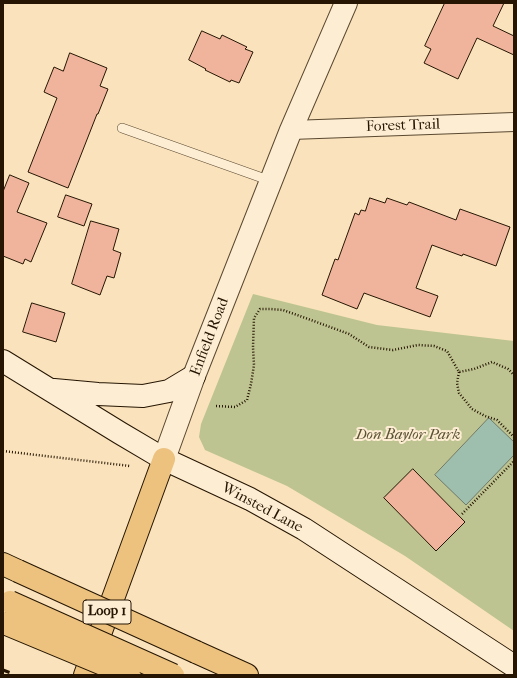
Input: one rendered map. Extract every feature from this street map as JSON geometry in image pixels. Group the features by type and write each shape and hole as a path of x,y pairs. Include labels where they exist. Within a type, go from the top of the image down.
{"main road":[{"name":"Enfield Road","path":"86,675 194,376 291,130 346,3"},
{"name":"Winsted Lane","path":"3,361 164,459 250,499 304,529 514,666"},
{"path":"50,390 142,396 169,391 194,376"},
{"name":"Loop 1","path":"10,568 248,675"},
{"path":"6,600 173,675"},
{"path":"4,623 129,675"}],"street":[{"name":"Forest Trail","path":"291,130 514,122"}],"lane":[{"path":"122,128 271,181"}],"path":[{"path":"216,406 234,408 247,400 254,365 254,318 260,309 283,310 349,334 369,347 393,350 418,345 434,346 447,351 459,372 457,383 459,393 472,409 497,420 514,437"},
{"path":"459,372 492,362 508,369 514,375"},
{"path":"3,451 136,466"},
{"path":"462,514 514,461"}],"green space":[{"name":"Don Baylor Park","path":"253,294 377,325 514,341 514,631 405,556 287,486 205,450 199,437 201,424"}],"shaded area":[{"path":"489,418 514,442 514,455 466,505 435,475"}],"building":[{"path":"445,3 504,3 493,26 514,36 514,55 477,38 458,79 424,63 431,49 425,46"},
{"path":"202,31 220,39 222,35 247,47 245,49 253,52 239,83 231,80 230,82 205,70 206,69 189,60"},
{"path":"70,53 107,68 100,86 108,89 68,188 28,172 57,98 44,92 54,67 63,71"},
{"path":"10,175 29,183 17,212 47,223 31,262 25,259 23,264 3,256 3,192"},
{"path":"66,195 92,204 84,226 58,217"},
{"path":"370,198 385,203 387,198 407,205 409,202 456,220 460,209 510,227 496,266 432,245 416,288 438,296 430,317 364,293 357,309 322,295 335,259 338,260 355,213 359,215 361,210 365,211"},
{"path":"91,221 119,229 113,250 121,253 114,278 107,276 100,295 72,284"},
{"path":"32,303 65,313 56,342 23,332"},
{"path":"413,469 465,522 436,551 384,498"}],"railway":[{"path":"3,670 16,675"}]}
